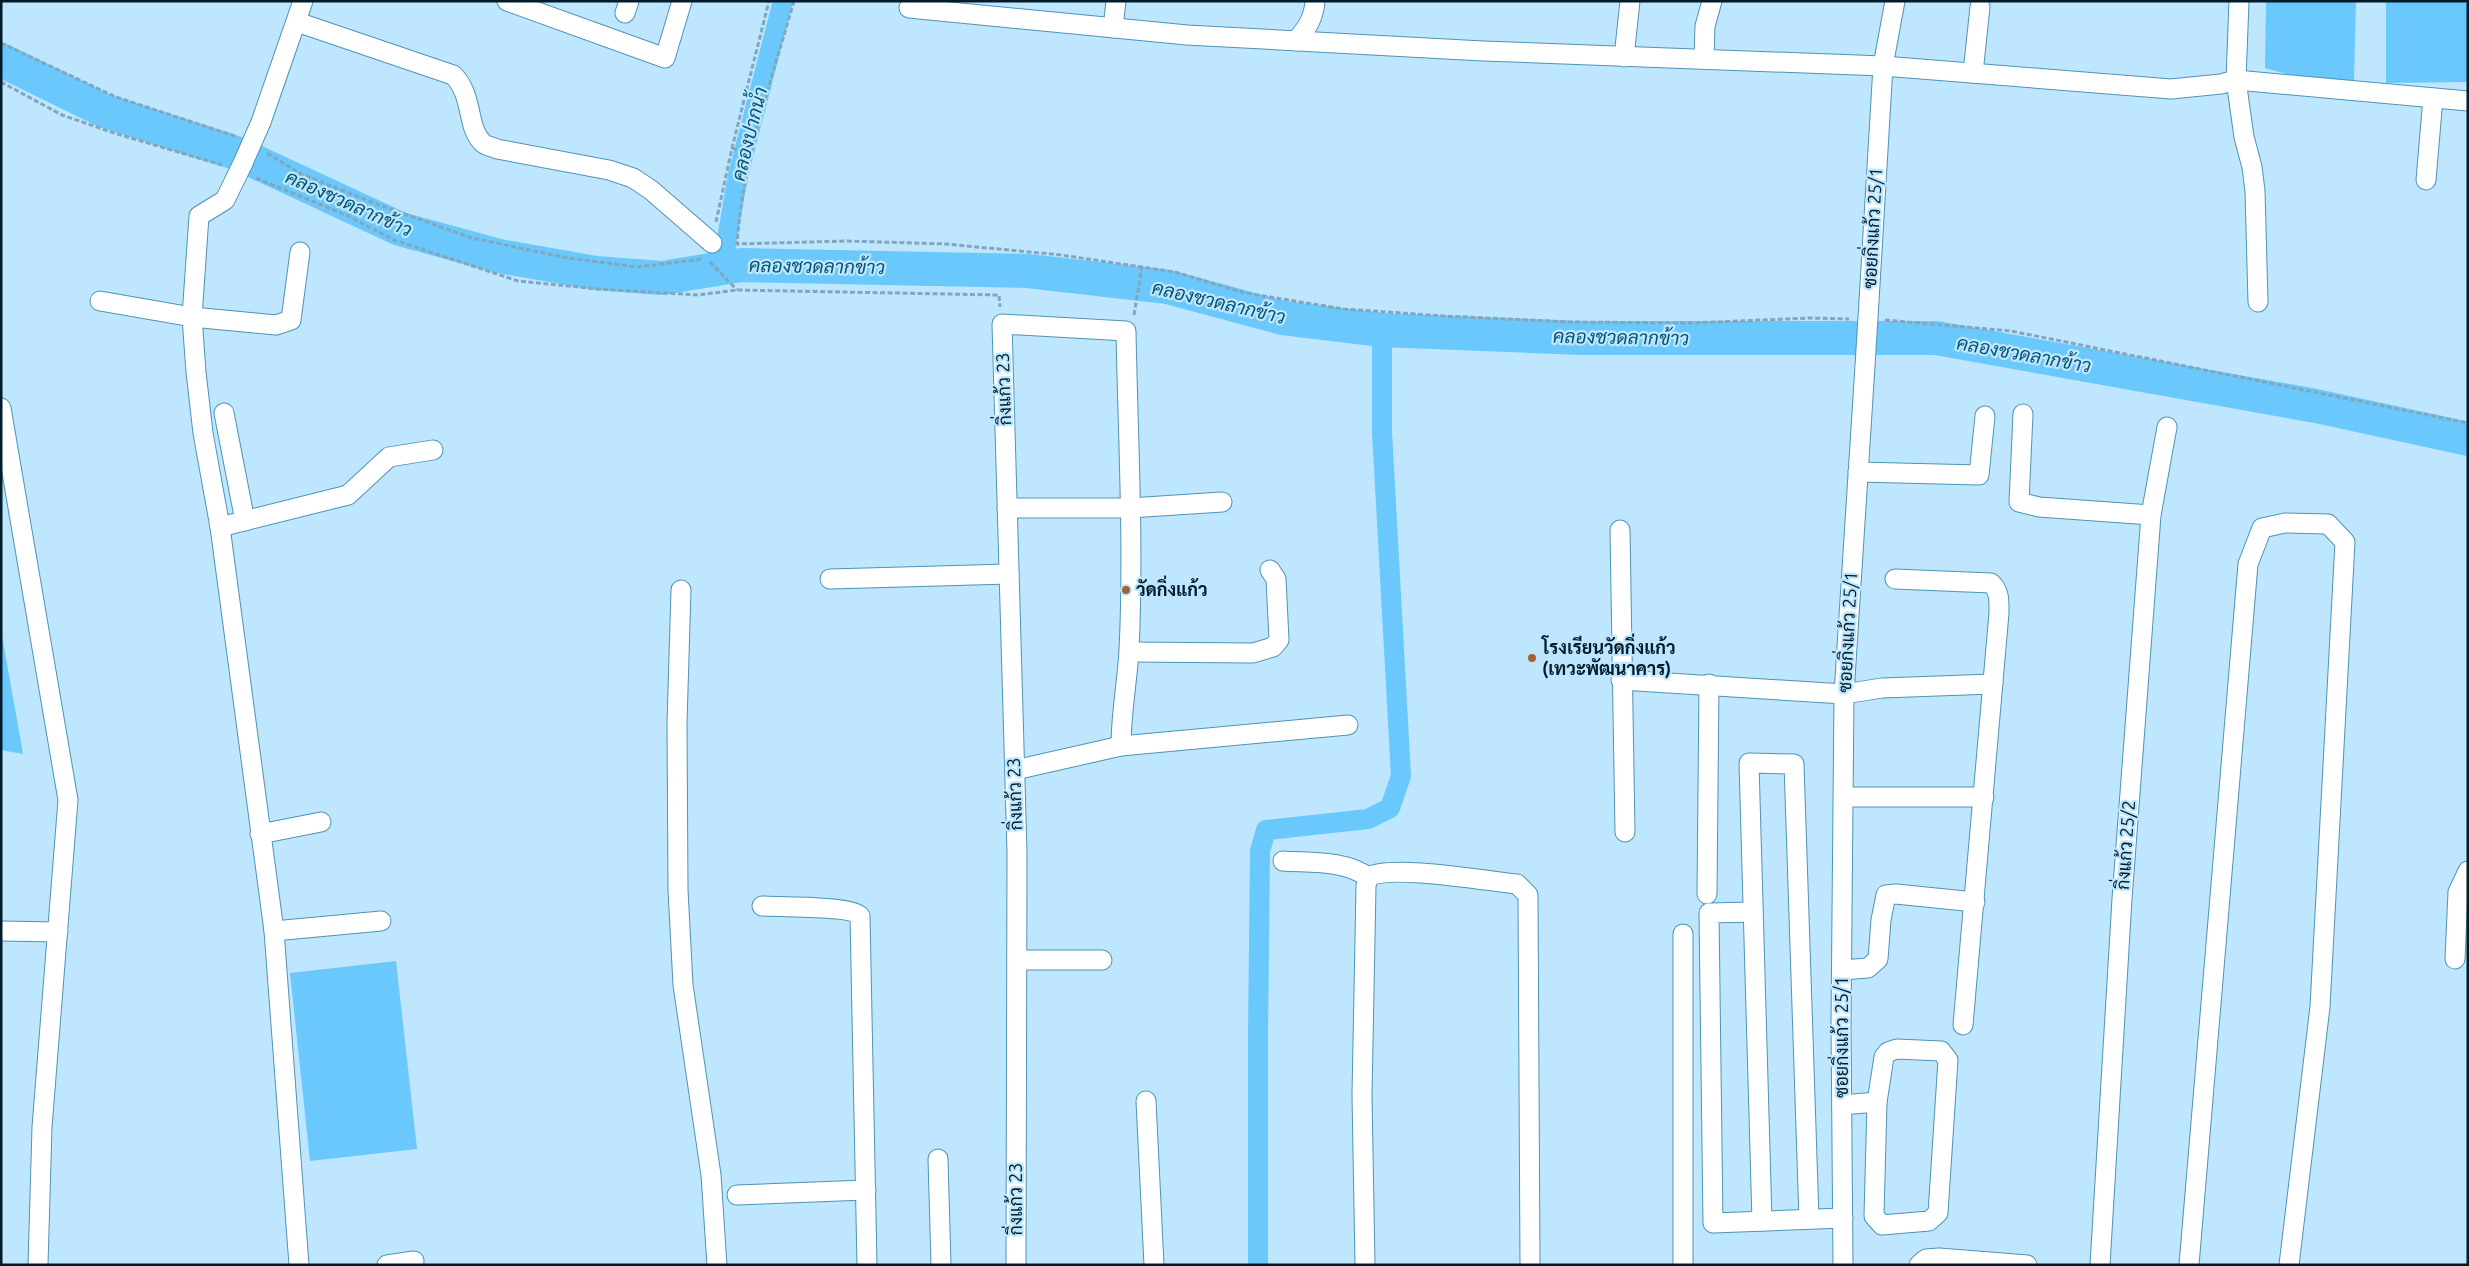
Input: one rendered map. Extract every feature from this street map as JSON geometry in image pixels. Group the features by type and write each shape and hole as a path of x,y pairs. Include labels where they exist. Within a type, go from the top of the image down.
{"street":[{"path":"299,1265 274,931 220,527 204,433 192,317 199,216 225,200 241,167 298,22 303,1"},
{"path":"507,1 665,58 682,1"},
{"path":"1113,28 1116,1"},
{"path":"1296,41 1308,26 1314,14 1315,1"},
{"path":"1624,56 1630,1"},
{"path":"1704,59 1705,26 1712,1"},
{"name":"ซอยกิ่งแก้ว 25/1","path":"1843,1265 1842,970 1844,694 1883,66 1896,1"},
{"path":"2239,1 2236,80 2244,137 2252,167 2255,191 2258,302"},
{"path":"1973,73 1980,7"},
{"path":"909,8 1187,35 1624,56 1883,66 2171,89 2221,84 2236,80 2468,101"},
{"path":"298,22 453,75 462,84 475,128 483,143 497,149 609,170 633,178 651,190 712,243"},
{"path":"2426,180 2433,98"},
{"path":"100,301 192,317 276,325 285,324 291,320 300,252"},
{"path":"1002,324 1126,331 1130,508 1128,652 1121,713 1121,746"},
{"name":"กิ่งแก้ว 23","path":"1002,324 1015,770 1017,960 1016,1265"},
{"path":"1,408 68,800 42,1127 38,1265"},
{"path":"224,413 245,521"},
{"path":"2023,414 2019,502 2039,508 2151,515"},
{"path":"1858,472 1979,475 1985,416"},
{"name":"กิ่งแก้ว 25/2","path":"2100,1265 2122,899 2151,515 2167,426"},
{"path":"220,527 348,495 389,457 433,450"},
{"path":"1007,508 1130,508 1222,502"},
{"path":"2189,1265 2248,564 2262,528 2285,522 2328,524 2345,542 2320,1007 2289,1265"},
{"path":"1620,530 1625,832"},
{"path":"1128,652 1253,653 1274,647 1279,640 1276,579 1270,570"},
{"path":"830,579 1009,574"},
{"path":"1895,579 1991,583 1997,588 1999,613 1963,1025"},
{"path":"681,590 677,733 678,890 683,985 711,1175 717,1265"},
{"path":"1621,680 1709,684 1844,694 1882,688 1993,684"},
{"path":"1707,894 1709,684"},
{"path":"1015,770 1121,746 1348,725"},
{"path":"1762,1221 1749,764 1794,764 1809,1219"},
{"path":"1844,797 1984,797"},
{"path":"260,834 321,822"},
{"path":"1283,861 1345,866 1358,870 1368,877"},
{"path":"2455,959 2458,892 2468,871"},
{"path":"1368,877 1374,874 1401,872 1517,884 1524,888 1528,895 1530,1265"},
{"path":"1365,1265 1362,1095 1368,877"},
{"path":"1842,970 1868,968 1878,960 1881,920 1886,895 1975,902"},
{"path":"762,906 841,909 857,912 860,916 867,1265"},
{"path":"1754,912 1709,913 1713,1223 1843,1218"},
{"path":"274,931 381,920"},
{"path":"1,932 58,932"},
{"path":"1683,1265 1684,934"},
{"path":"1017,960 1102,960"},
{"path":"1898,1049 1941,1051 1948,1060 1938,1213 1929,1221 1882,1225 1874,1216 1877,1102 1884,1057 1888,1052 1898,1049"},
{"path":"1146,1101 1154,1265"},
{"path":"1842,1105 1877,1102"},
{"path":"938,1159 941,1265"},
{"path":"736,1195 866,1190"},
{"path":"1919,1265 1926,1259 1939,1258 2027,1265"},
{"path":"387,1265 414,1261"}],"path":[{"path":"712,243 732,148 769,1"},
{"path":"794,1 752,155 740,207 736,244 847,241 946,244 1061,255 1175,272 1245,293 1353,310 1570,322 1692,323 1810,318 1858,319"},
{"path":"1,43 116,97 242,138"},
{"path":"1,82 62,115 114,133 241,167 348,216 394,240 518,281 597,289 698,295 737,290 999,295 1002,324"},
{"path":"732,148 752,155"},
{"path":"264,152 299,173 379,205 472,238 568,258 638,267 706,258 737,290"},
{"path":"1135,306 1142,266"},
{"path":"1877,320 2011,332 2468,423"}],"water":[{"path":"2266,1 2356,1 2354,80 2314,82 2265,68"},
{"path":"2386,1 2468,1 2468,82 2386,83"},
{"path":"1,630 23,754 1,750"},
{"path":"396,961 417,1149 310,1161 290,973"}],"waterway":[{"name":"คลองปากน้ำ","path":"722,268 738,175 783,1"},
{"name":"คลองชวดลากข้าว","path":"1,60 105,111 239,154 400,229 499,256 596,273 662,278 741,265 1028,271 1168,287 1283,318 1382,330 1581,338 1936,338 2316,406 2468,439"},
{"path":"1258,1265 1260,851 1266,830 1368,819 1390,808 1401,776 1382,432 1382,330"}],"place":[{"name":"วัดกิ่งแก้ว","path":"1126,590"},
{"name":"โรงเรียนวัดกิ่งแก้ว (เทวะพัฒนาคาร)","path":"1532,658"}]}
